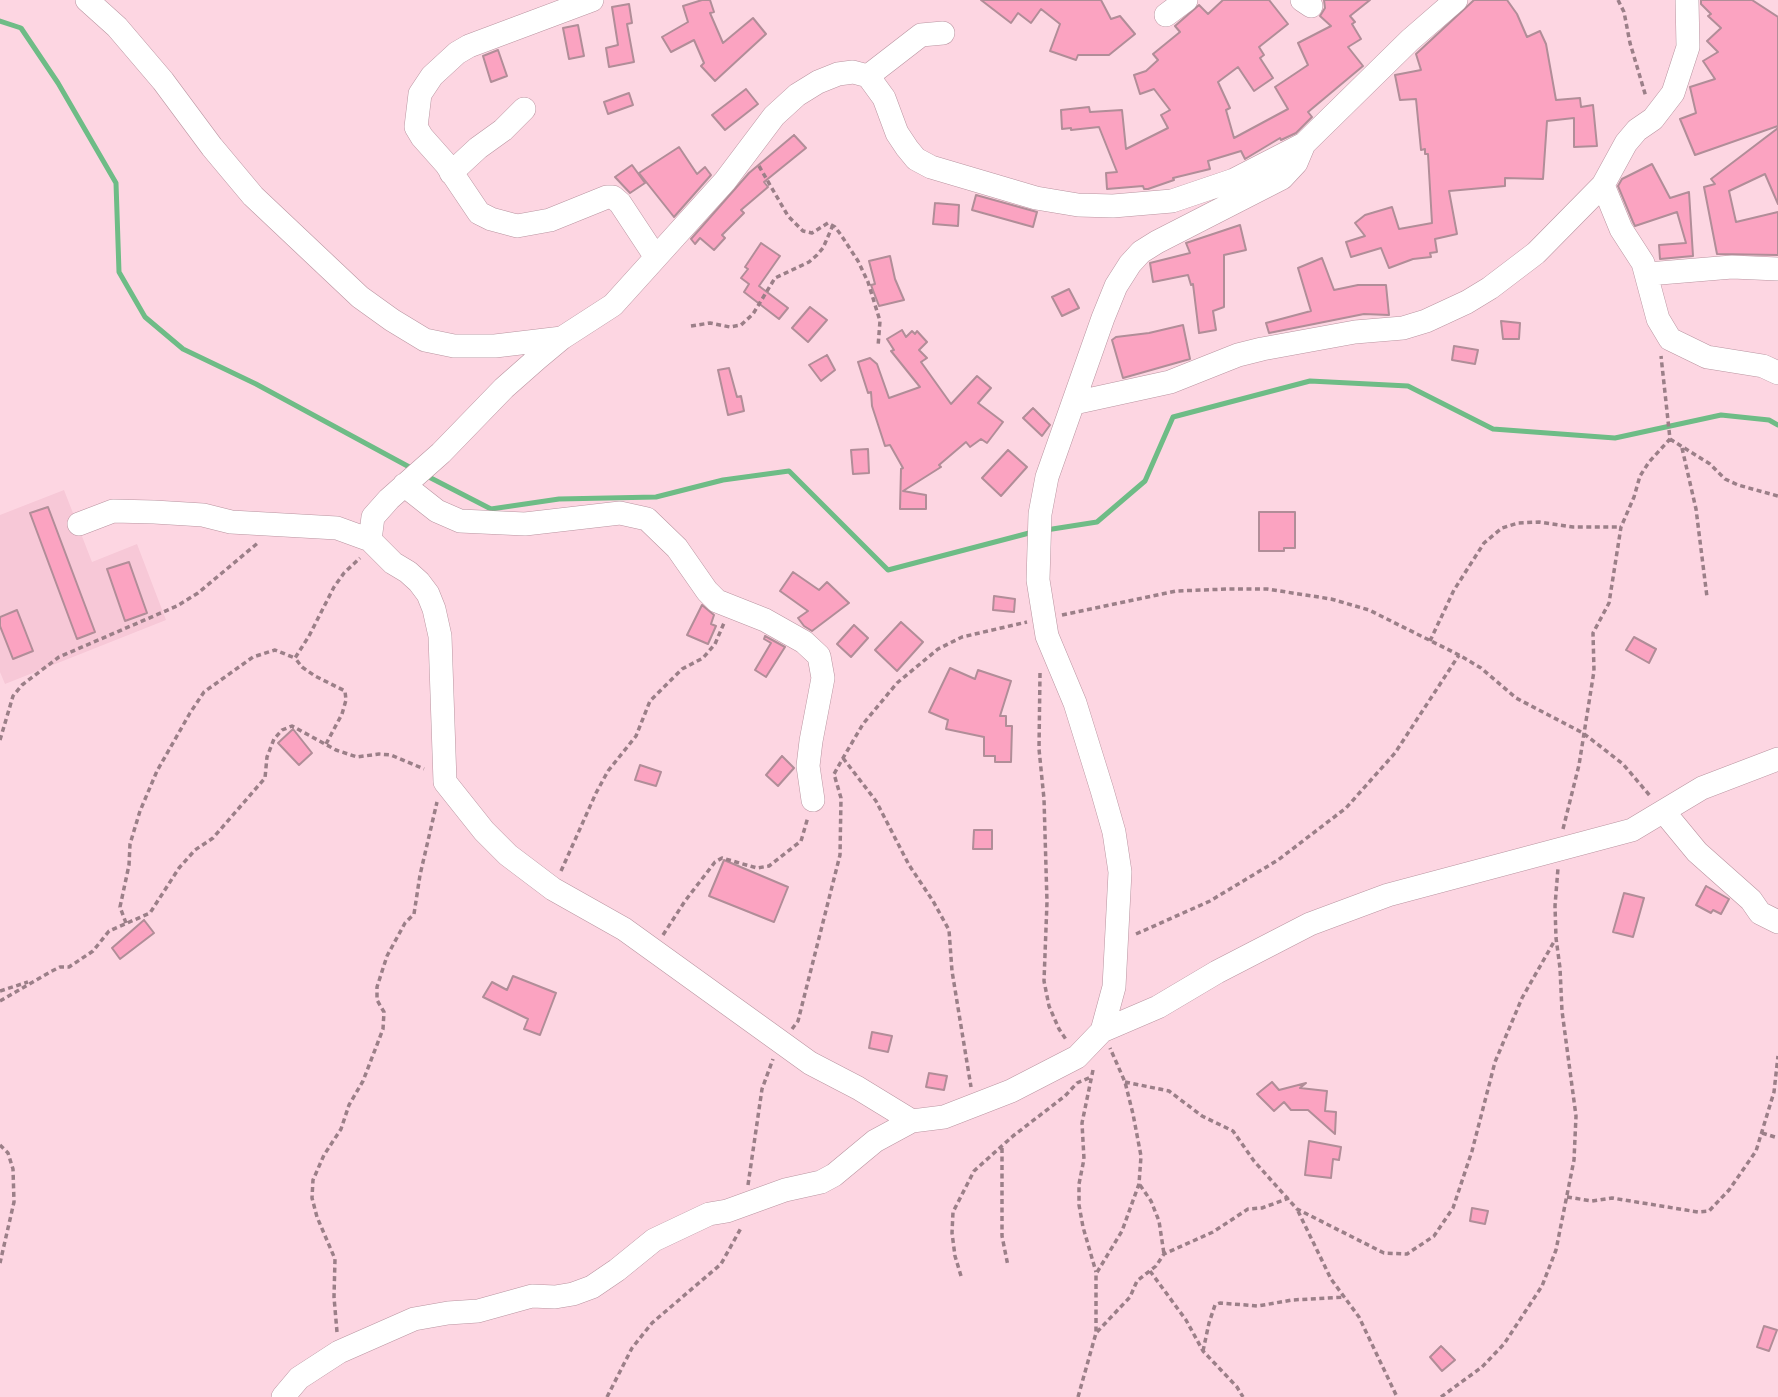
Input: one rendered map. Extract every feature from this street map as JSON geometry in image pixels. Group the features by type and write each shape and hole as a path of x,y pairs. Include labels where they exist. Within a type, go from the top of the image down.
{"street":[{"path":"87,0 117,27 163,81 253,196 360,297 392,320 425,340 454,346 495,346 562,338"},
{"path":"592,0 469,46 457,53 432,75 420,94 416,127 479,213 517,226 550,220 613,197 620,203 655,256"},
{"path":"1166,15 1186,0"},
{"path":"373,543 373,517 441,453 504,388 562,338 613,305 725,181 774,116 797,95 818,82 853,72 867,76 884,98 902,141 916,159 931,167 1036,198 1078,205 1114,206 1172,201 1234,180 1304,144 1410,40 1456,0"},
{"path":"1074,403 1170,382 1238,355 1262,349 1356,332 1403,328 1426,321 1467,302 1513,272 1568,222 1603,184 1626,143 1637,130 1653,119 1673,93 1688,47 1687,0"},
{"path":"867,76 921,35 943,33"},
{"path":"451,173 503,130 524,108"},
{"path":"283,1397 299,1378 340,1352 414,1319 478,1311 508,1305 532,1296 555,1297 573,1294 592,1287 654,1240 709,1214 727,1211 785,1190 821,1182 875,1141 912,1121 944,1117 1086,1061 1102,1031 1114,987 1120,872 1114,832 1075,703 1047,636 1038,580 1038,549 1040,514 1047,477 1116,286 1130,264 1141,252 1157,242 1282,178 1296,163 1304,144"},
{"path":"1603,184 1621,229 1631,241 1648,274 1658,319 1670,339 1707,357 1763,366 1778,373"},
{"path":"1648,274 1732,267 1778,269"},
{"path":"407,483 437,511 460,521 525,524 620,513 647,519 677,548 717,601 765,620 804,642 819,656 823,678 808,766 813,800"},
{"path":"79,524 113,511 203,515 231,522 337,528 373,543 393,563 419,582 434,609 440,636 445,782 484,831 508,855 553,889 624,929 810,1063 912,1121"},
{"path":"1102,1031 1158,1007 1217,972 1310,924 1388,895 1560,847 1632,830 1702,788 1778,760"},
{"path":"1664,812 1698,852 1751,900 1760,913 1778,922"}],"path":[{"path":"1618,0 1624,12 1639,78 1653,119"},
{"path":"748,149 788,216 803,231 811,233 824,224 833,225 858,261 880,321 878,347"},
{"path":"691,326 710,323 730,327 741,325 753,314 775,278 809,262 817,255 833,225"},
{"path":"1441,1397 1482,1367 1524,1317 1542,1286 1551,1262 1567,1197 1574,1160 1576,1116 1562,1011 1556,938 1555,906 1560,847 1579,765 1594,671 1593,633 1609,603 1621,527 1640,476 1670,439 1661,361 1663,347 1670,339"},
{"path":"1670,439 1710,464 1725,479 1778,496"},
{"path":"1682,448 1696,509 1707,597"},
{"path":"1430,642 1454,590 1484,543 1502,528 1518,523 1539,522 1573,527 1621,527"},
{"path":"0,740 13,696 22,685 59,657 177,606 198,593 278,524"},
{"path":"295,658 310,636 339,580 373,543"},
{"path":"654,950 685,901 715,862 722,858 757,868 769,866 801,841 813,800 834,774 863,724 897,683 938,649 962,637 1003,626 1176,591 1267,589 1331,599 1369,610 1459,655 1481,668 1516,698 1583,733 1623,764 1664,812"},
{"path":"553,889 596,793 608,771 636,736 650,701 682,669 703,658 715,645 729,606"},
{"path":"125,923 120,907 129,865 130,844 139,811 157,771 204,692 253,657 275,650 295,658 315,676 345,691 342,713 326,744"},
{"path":"1115,943 1210,901 1278,860 1346,808 1395,754 1459,655"},
{"path":"1040,668 1039,749 1044,799 1047,902 1044,981 1049,1006 1059,1029 1086,1061 1091,1077 1082,1130 1084,1159 1079,1184 1079,1205 1096,1274 1096,1333 1078,1397"},
{"path":"0,1000 60,967 69,967 93,951 109,931 150,914 179,868 195,850 213,838 265,778 267,757 274,739 282,730 292,726 357,757 379,754 405,759 445,782 433,813 414,914 405,923 387,956 377,987 377,1000 384,1012 383,1029 363,1081 313,1180 312,1198 317,1217 335,1259 335,1322 340,1352"},
{"path":"843,758 876,801 909,865 949,930 952,971 974,1106"},
{"path":"607,1397 632,1348 652,1324 721,1264 750,1203 762,1089 781,1043 798,1021 840,855 841,798 834,774"},
{"path":"1297,1209 1384,1253 1407,1254 1434,1236 1453,1208 1472,1151 1495,1062 1513,1018 1556,938"},
{"path":"0,991 34,980"},
{"path":"1096,1274 1122,1231 1139,1184 1140,1156 1125,1082 1102,1031"},
{"path":"1567,1197 1592,1201 1612,1198 1709,1212 1720,1202 1756,1151 1774,1092 1778,1056"},
{"path":"961,1276 952,1233 953,1212 974,1171 1077,1083 1091,1077"},
{"path":"1125,1082 1169,1091 1202,1116 1233,1131 1297,1209 1321,1261 1359,1317 1397,1397"},
{"path":"1762,1133 1778,1138"},
{"path":"0,1144 8,1153 13,1169 14,1202 0,1263"},
{"path":"1002,1148 1002,1236 1008,1266"},
{"path":"1139,1184 1151,1201 1159,1221 1164,1254"},
{"path":"1096,1333 1130,1297 1137,1281 1150,1271 1164,1254 1213,1232 1248,1209 1262,1208 1289,1198"},
{"path":"1150,1271 1186,1320 1203,1351 1243,1397"},
{"path":"1203,1351 1215,1305 1220,1303 1258,1306 1292,1300 1345,1297"}],"shaded area":[{"path":"64,490 92,562 137,544 166,620 5,684 0,672 0,515"}],"building":[{"path":"710,0 714,12 710,13 723,43 753,18 766,34 715,81 701,66 704,63 694,40 671,52 662,37 688,22 683,6"},
{"path":"981,0 1101,0 1111,19 1120,16 1135,34 1109,55 1078,55 1076,60 1050,51 1060,24 1041,9 1031,23 1018,13 1011,23"},
{"path":"1223,0 1269,0 1288,24 1259,47 1264,55 1260,58 1273,78 1254,91 1238,67 1218,82 1230,108 1226,110 1234,138 1288,109 1275,87 1308,65 1298,43 1331,26 1320,16 1325,8 1324,0 1370,0 1350,16 1361,39 1348,47 1363,66 1308,112 1312,117 1296,133 1281,140 1280,138 1245,159 1241,151 1208,161 1210,169 1173,178 1174,180 1148,189 1143,186 1107,189 1106,173 1117,172 1099,127 1062,129 1061,110 1089,107 1090,112 1122,110 1126,149 1168,128 1161,115 1170,110 1154,89 1140,94 1134,75 1146,71 1158,60 1153,54 1180,32 1175,26 1199,5 1208,14"},
{"path":"1474,0 1507,0 1517,14 1527,37 1540,31 1546,44 1556,100 1580,98 1581,107 1593,105 1597,146 1574,147 1574,118 1547,121 1543,179 1505,178 1505,186 1449,191 1457,234 1435,239 1437,252 1430,253 1431,257 1413,259 1389,268 1381,248 1351,257 1346,242 1365,236 1355,223 1365,215 1392,207 1399,229 1432,223 1428,154 1425,154 1425,149 1421,150 1416,99 1400,100 1395,75 1421,70 1416,54"},
{"path":"1701,0 1752,0 1778,17 1778,126 1695,155 1680,119 1696,113 1690,87 1715,79 1703,61 1718,52 1707,41 1721,28 1708,16 1711,14 1701,4"},
{"path":"629,4 632,23 627,24 634,62 609,67 606,48 618,45 612,7"},
{"path":"578,25 584,56 569,59 563,28"},
{"path":"498,50 507,76 491,82 483,56"},
{"path":"746,89 758,104 725,130 712,115"},
{"path":"629,93 633,105 608,114 604,102"},
{"path":"1778,128 1778,204 1765,174 1729,191 1736,222 1778,212 1778,255 1717,254 1704,187 1715,184 1711,179"},
{"path":"794,135 806,148 764,182 768,187 741,210 744,213 722,235 725,238 714,250 700,238 695,244 691,239 749,173"},
{"path":"679,147 697,174 705,167 711,175 674,217 639,173"},
{"path":"1652,164 1670,198 1689,192 1693,256 1660,259 1659,245 1686,243 1677,212 1635,226 1633,222 1618,186 1622,179"},
{"path":"632,165 645,183 630,193 615,177"},
{"path":"976,195 1037,212 1033,227 972,210"},
{"path":"935,203 959,205 958,226 933,224"},
{"path":"1240,225 1246,250 1224,255 1224,307 1213,311 1216,330 1199,333 1193,284 1191,285 1188,275 1153,282 1150,263 1190,253 1186,243"},
{"path":"761,243 780,256 759,286 788,308 779,319 744,292 749,284 741,278"},
{"path":"890,256 895,279 904,300 879,306 871,285 875,284 869,261"},
{"path":"1322,258 1334,290 1358,285 1386,285 1389,315 1364,314 1269,333 1266,323 1311,311 1298,268"},
{"path":"1069,289 1079,308 1062,316 1052,297"},
{"path":"810,307 827,320 808,342 792,328"},
{"path":"1501,321 1520,323 1519,339 1503,339"},
{"path":"1183,325 1190,359 1123,378 1112,340 1116,337"},
{"path":"902,330 906,337 912,331 915,334 917,331 927,342 919,350 927,358 921,362 951,404 977,376 991,388 978,403 1003,422 987,443 981,439 970,447 966,442 939,465 941,467 903,491 926,495 926,509 900,509 903,468 890,445 885,446 872,406 871,392 868,393 858,362 870,358 877,364 889,398 920,387 891,351 894,350 887,339"},
{"path":"1454,346 1478,350 1475,364 1452,360"},
{"path":"827,355 835,370 821,381 809,365"},
{"path":"729,368 737,397 741,396 744,411 728,415 718,370"},
{"path":"1033,408 1050,425 1042,436 1023,418"},
{"path":"868,449 869,473 853,474 851,450"},
{"path":"1008,450 1027,467 1001,496 982,478"},
{"path":"48,507 95,632 77,639 30,513"},
{"path":"1259,512 1295,512 1295,548 1259,551"},
{"path":"129,562 147,613 125,621 107,569"},
{"path":"793,572 819,590 827,582 849,603 812,631 798,618 808,611 780,591"},
{"path":"994,596 1015,599 1014,612 993,610"},
{"path":"702,605 714,615 711,624 716,626 708,644 687,635"},
{"path":"17,610 33,651 13,659 0,626 0,617"},
{"path":"901,622 923,642 897,671 875,650"},
{"path":"854,625 868,638 851,657 837,644"},
{"path":"765,636 785,647 766,677 755,670 771,643 764,639"},
{"path":"1634,637 1656,649 1649,663 1626,650"},
{"path":"950,668 975,679 978,670 1011,681 1000,716 1006,716 1006,726 1012,726 1011,762 995,762 995,756 984,756 984,737 946,729 948,720 929,712"},
{"path":"293,729 312,753 299,765 278,743"},
{"path":"782,756 794,768 778,786 766,775"},
{"path":"640,765 661,772 656,786 635,780"},
{"path":"974,830 992,830 992,849 973,849"},
{"path":"724,860 788,887 774,922 709,896"},
{"path":"1706,886 1729,899 1721,914 1713,910 1711,913 1696,905"},
{"path":"1624,893 1644,898 1633,937 1613,932"},
{"path":"144,920 154,933 120,959 112,948"},
{"path":"513,976 556,993 540,1035 524,1029 528,1019 483,997 492,982 507,990"},
{"path":"872,1032 892,1036 888,1052 869,1048"},
{"path":"929,1073 947,1076 944,1090 926,1087"},
{"path":"1272,1082 1279,1090 1306,1083 1300,1088 1327,1091 1325,1111 1336,1112 1335,1134 1308,1110 1291,1110 1284,1102 1274,1111 1257,1094"},
{"path":"1309,1141 1341,1147 1339,1160 1333,1159 1331,1178 1305,1175"},
{"path":"1472,1208 1488,1211 1485,1224 1470,1221"},
{"path":"1764,1326 1777,1330 1769,1351 1757,1347"},
{"path":"1441,1346 1455,1360 1442,1371 1430,1357"}],"waterway":[{"path":"0,21 21,28 58,83 116,183 119,272 145,317 183,349 256,384 413,469"},
{"path":"1046,530 1097,522 1145,481 1173,417 1310,381 1408,386 1493,429 1615,438 1721,415 1769,420 1778,425"},
{"path":"425,475 491,509 559,499 656,497 723,480 789,471 888,570 1033,532"}]}
